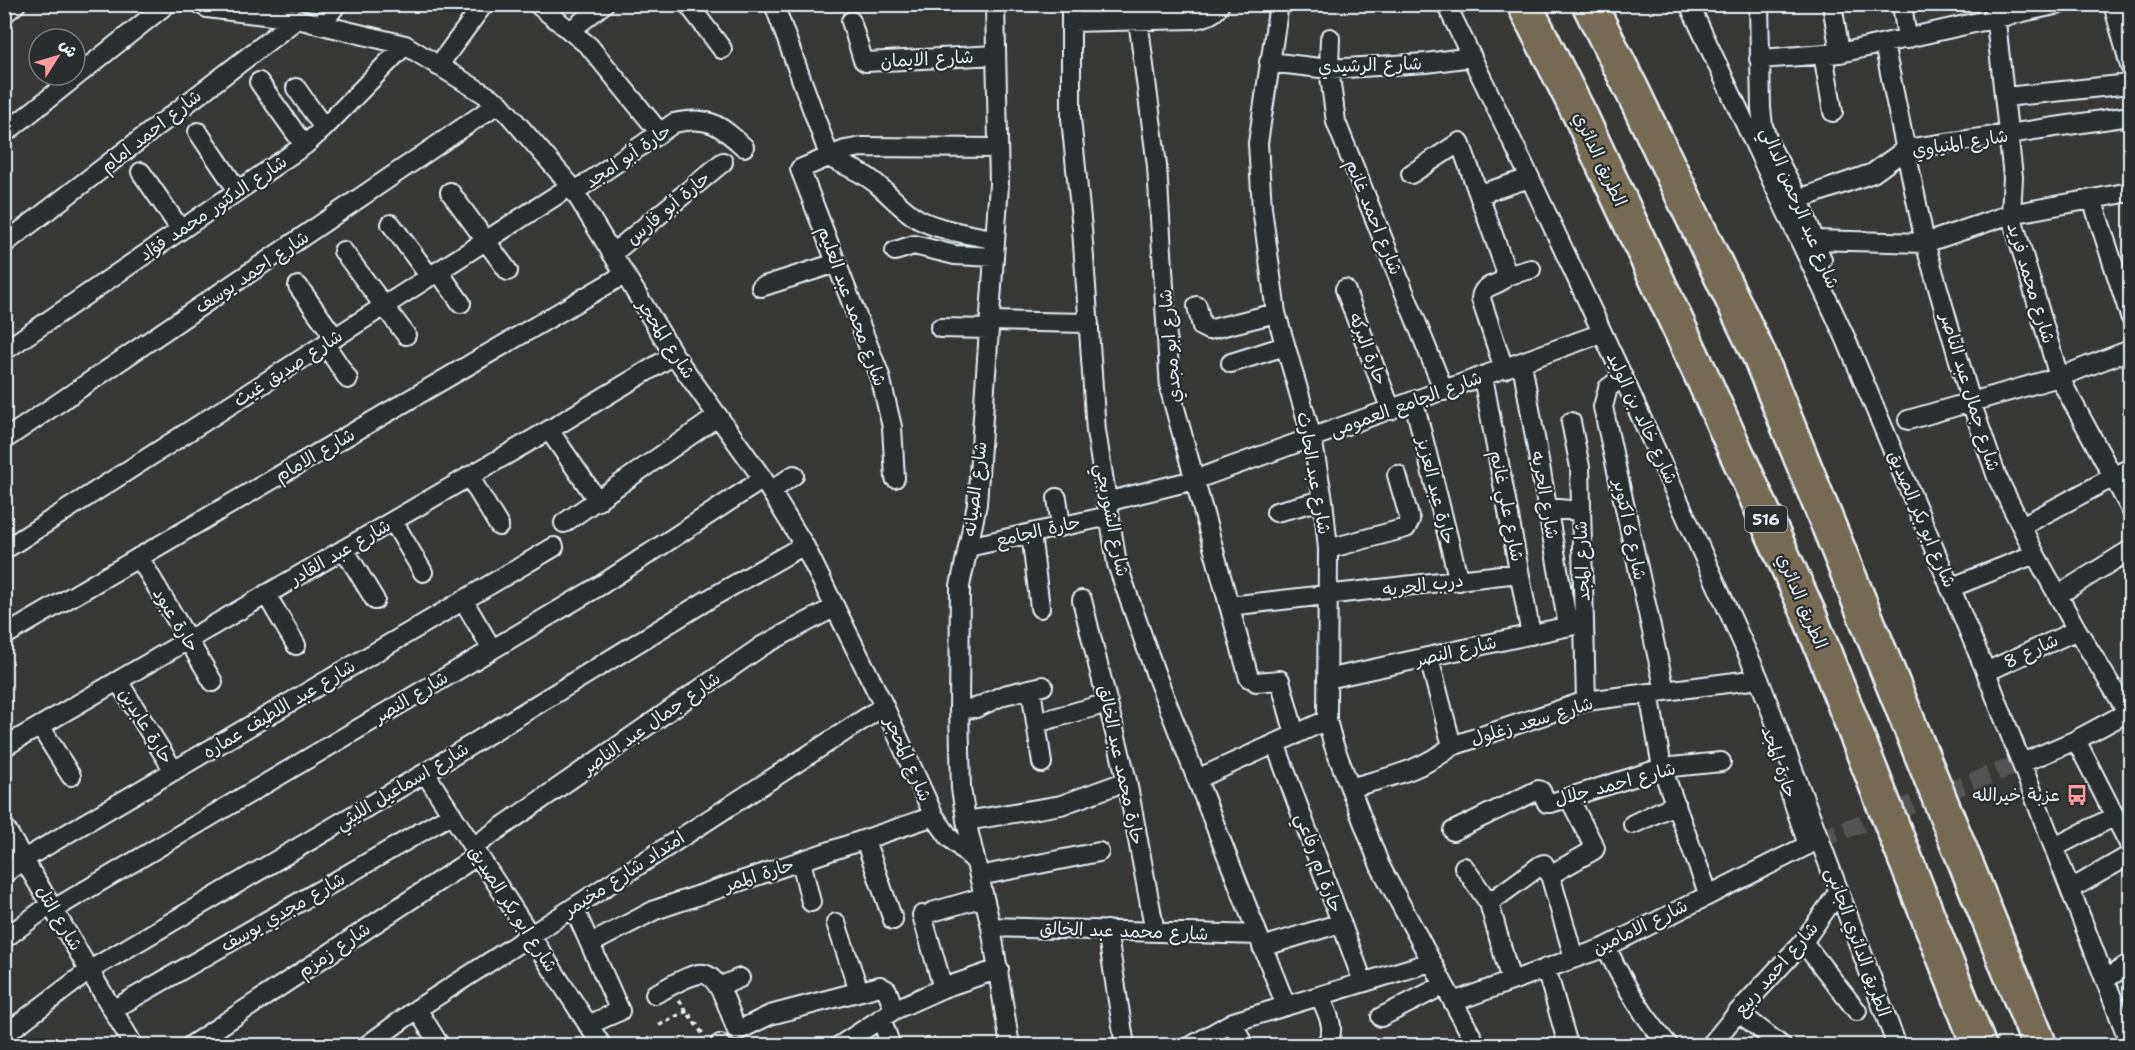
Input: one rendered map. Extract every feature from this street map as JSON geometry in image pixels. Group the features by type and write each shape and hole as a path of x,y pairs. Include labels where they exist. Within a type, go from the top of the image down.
{"highway":[{"name":"الطريق الدائري","path":"1524,4 1597,151 1808,612 1979,1046"},
{"path":"1589,4 1760,357 2040,1046"}],"street":[{"path":"4,14 16,4"},
{"path":"4,134 167,4"},
{"path":"321,25 337,4"},
{"path":"438,66 484,4"},
{"path":"537,4 589,46 660,133"},
{"path":"570,31 604,4"},
{"path":"688,4 722,49"},
{"path":"774,4 830,158 878,185 905,210 920,220 995,249"},
{"name":"شارع الصيانه","path":"994,4 999,184 977,504 960,586 959,709 961,789 966,821 991,927 1010,1046"},
{"path":"1071,14 1137,13 1208,17 1219,8 1220,4"},
{"name":"شارع عبد الحارث","path":"1279,4 1258,143 1262,208 1276,313 1312,438 1323,500 1328,549 1327,720 1333,743 1380,867 1477,1046"},
{"name":"شارع خالد بن الوليد","path":"1446,4 1530,178 1705,555 1755,679 1814,842"},
{"name":"شارع ابو بكر الصديق","path":"1689,4 1845,338 1986,672 2130,1044"},
{"name":"شارع عبد الرحمن الدالي","path":"1759,4 1759,59 1763,126 1769,144 1799,199 1846,314 1845,338"},
{"path":"1832,4 1833,112"},
{"path":"1902,4 1907,39"},
{"path":"1759,59 1832,53 1884,44 1995,12 2059,4"},
{"path":"2113,4 2130,66"},
{"name":"شارع المحجر","path":"206,6 297,19 405,45 499,103 572,189 674,355 767,485 804,545 884,706 934,816 977,869"},
{"name":"شارع محمد فريد","path":"1995,12 2013,177 2011,214 2059,377 2122,472 2130,507"},
{"name":"شارع ابو مجدي","path":"1137,13 1157,166 1170,390 1229,606 1252,680 1280,680 1295,735"},
{"name":"شارع الشوربجي","path":"1071,14 1071,118 1096,431 1117,564 1156,675 1286,1006"},
{"name":"شارع احمد امام","path":"4,244 297,19"},
{"name":"شارع الايمان","path":"851,21 863,60 866,62 996,55"},
{"name":"شارع احمد غانم","path":"1330,38 1329,69 1336,122 1444,391"},
{"name":"شارع جمال عبد الناصر","path":"1884,44 1925,243 1971,402 1997,477 2035,554 2077,630 2129,712"},
{"name":"شارع الدكتور محمد فؤاد","path":"4,351 304,145 324,128 405,45"},
{"name":"شارع الرشيدي","path":"1269,62 1329,69 1426,63 1472,57"},
{"path":"259,82 304,145"},
{"path":"2005,97 2130,84"},
{"path":"296,88 324,128"},
{"name":"شارع احمد يوسف","path":"4,440 499,103"},
{"name":"شارع المنياوي","path":"1799,199 1866,176 1886,165 1906,149 2130,116"},
{"name":"حارة أبو امجد","path":"572,189 674,123 682,121 691,119 708,121 723,128 744,147"},
{"path":"198,132 238,191"},
{"path":"1411,174 1460,142 1480,194 1506,276"},
{"path":"830,158 845,150 862,147 998,148"},
{"name":"شارع محمد عبد العليم","path":"830,158 800,168 887,402 893,435 895,478"},
{"name":"حارة أبو فارس","path":"612,254 723,162"},
{"path":"141,171 181,230"},
{"path":"1480,194 1530,178"},
{"name":"شارع صديق غيث","path":"4,550 434,274 572,189"},
{"path":"450,192 508,271"},
{"path":"1814,240 1925,243 2011,214 2130,192"},
{"path":"2092,199 2130,316"},
{"path":"391,224 461,303"},
{"path":"895,251 914,245 955,255 995,249"},
{"path":"343,251 405,336"},
{"path":"761,287 836,263"},
{"path":"1504,369 1481,293 1485,288 1499,283 1506,276 1531,269"},
{"name":"شارع الامام","path":"4,636 625,274"},
{"path":"298,286 330,341 348,379"},
{"name":"حارة البركه","path":"1345,288 1391,410"},
{"path":"1197,306 1202,327 1208,330 1276,313"},
{"path":"940,328 1089,323"},
{"name":"شارع الجامع العمومى","path":"1108,509 1414,402 1602,333"},
{"path":"1231,363 1285,346"},
{"path":"1908,420 2059,377 2130,350"},
{"name":"شارع عبد القادر","path":"4,747 674,355"},
{"name":"شارع الحريه","path":"1522,363 1547,508 1576,625"},
{"name":"شارع علي غانم","path":"1483,377 1531,635"},
{"name":"شارع 6 اكتوبر","path":"1623,377 1608,388 1603,407 1657,692 1662,768 1708,893"},
{"name":"حارة عبد العزيز","path":"1414,402 1459,581"},
{"path":"564,523 718,416"},
{"name":"شارع المجد","path":"1572,422 1580,466 1581,511 1576,625 1586,701"},
{"path":"549,430 598,501"},
{"path":"2022,526 2122,472"},
{"name":"شارع النصر","path":"4,939 52,906 601,585 767,485 794,475"},
{"path":"1328,549 1406,528 1410,520 1397,475"},
{"path":"469,476 499,526"},
{"path":"1057,498 1061,526"},
{"path":"1276,512 1323,500"},
{"path":"1547,508 1581,511"},
{"name":"حارة الجامع","path":"968,547 1061,526 1108,509"},
{"path":"393,521 423,572"},
{"path":"1032,533 1040,608"},
{"name":"شارع اسماعيل الليثي","path":"4,1035 90,970 425,773 710,599 804,545"},
{"name":"شارع عبد اللطيف عماره","path":"4,874 24,859 554,547"},
{"path":"345,549 375,600"},
{"path":"2058,595 2130,550"},
{"path":"1950,588 2035,554"},
{"name":"حارة عبود","path":"139,557 213,682"},
{"name":"درب الحريه","path":"1229,606 1519,573"},
{"path":"266,594 296,645"},
{"path":"463,600 492,649"},
{"name":"حارة محمد عبد الخالق","path":"1082,600 1127,781 1155,932"},
{"name":"شارع جمال عبد الناصر","path":"476,851 762,645 835,607"},
{"name":"شارع النصر","path":"1327,680 1576,625"},
{"name":"شارع 8","path":"1986,672 2077,630"},
{"path":"1429,658 1452,746"},
{"name":"شارع سعد زغلول","path":"1350,788 1416,768 1436,759 1452,746 1586,701 1755,679"},
{"name":"حارة عابدين","path":"118,681 174,771"},
{"path":"959,709 976,708 1004,695 1037,688 1036,723 1042,763"},
{"path":"1036,723 1107,703"},
{"name":"امتداد شارع مخيمر","path":"366,1046 417,1009 884,706"},
{"path":"2022,763 2076,740 2129,712"},
{"path":"1197,779 1327,720"},
{"path":"40,726 71,776"},
{"path":"2076,740 2130,846"},
{"name":"حارة ام رفاعي","path":"1275,744 1363,982"},
{"name":"شارع احمد جلال","path":"1453,831 1538,790 1549,803 1662,768 1721,762"},
{"name":"شارع ابو بكر الصديق","path":"425,773 602,1046"},
{"path":"966,821 1061,805 1127,781"},
{"path":"1550,875 1594,850 1569,798"},
{"path":"1633,824 1676,804"},
{"name":"شارع مجدي يوسف","path":"114,1009 452,814"},
{"name":"حارة الممر","path":"590,944 655,910 934,816"},
{"path":"2055,847 2115,816"},
{"name":"شارع التل","path":"4,826 134,1046"},
{"path":"865,840 893,920"},
{"name":"الطريق الدائري الجانبى","path":"1814,842 1839,891 1896,1045"},
{"name":"شارع الامامين","path":"1453,1002 1606,947 1708,893 1814,842"},
{"name":"شارع زمزم","path":"190,1046 476,851"},
{"path":"977,869 1099,852"},
{"path":"2071,889 2130,855"},
{"path":"801,861 811,902"},
{"path":"1489,903 1541,865 1546,867 1574,958"},
{"path":"1464,867 1489,903 1511,981"},
{"name":"شارع احمد ربيع","path":"1710,1046 1803,942 1839,891"},
{"path":"944,988 927,914 984,897"},
{"path":"573,908 620,1011 588,1025"},
{"path":"836,923 859,991"},
{"name":"شارع محمد عبد الخالق","path":"991,927 1155,932 1260,941 1341,923"},
{"path":"1107,930 1125,1046"},
{"path":"1803,942 1857,1011"},
{"path":"1606,947 1620,978 1639,1008 1669,1046"},
{"path":"1191,1046 1233,1022 1431,962"},
{"path":"2106,979 2130,963"},
{"path":"1546,968 1568,1045"},
{"path":"839,1046 888,1014 944,988 999,969"},
{"path":"655,994 700,974 709,975 716,980 737,1031 770,1015 876,986 884,987 891,1046"},
{"path":"719,987 740,978"},
{"path":"1381,1017 1444,985"},
{"path":"1320,996 1332,1031 1330,1038 1323,1046"},
{"path":"417,1009 440,1046"},
{"path":"1738,1012 1782,1046"},
{"path":"1233,1022 1244,1046"}],"path":[{"path":"679,1000 700,1030"},
{"path":"659,1025 687,1011"}],"tunnel":[{"path":"1820,839 2022,763"}],"place":[{"name":"عزبة خيرالله","path":"2077,795"}]}
